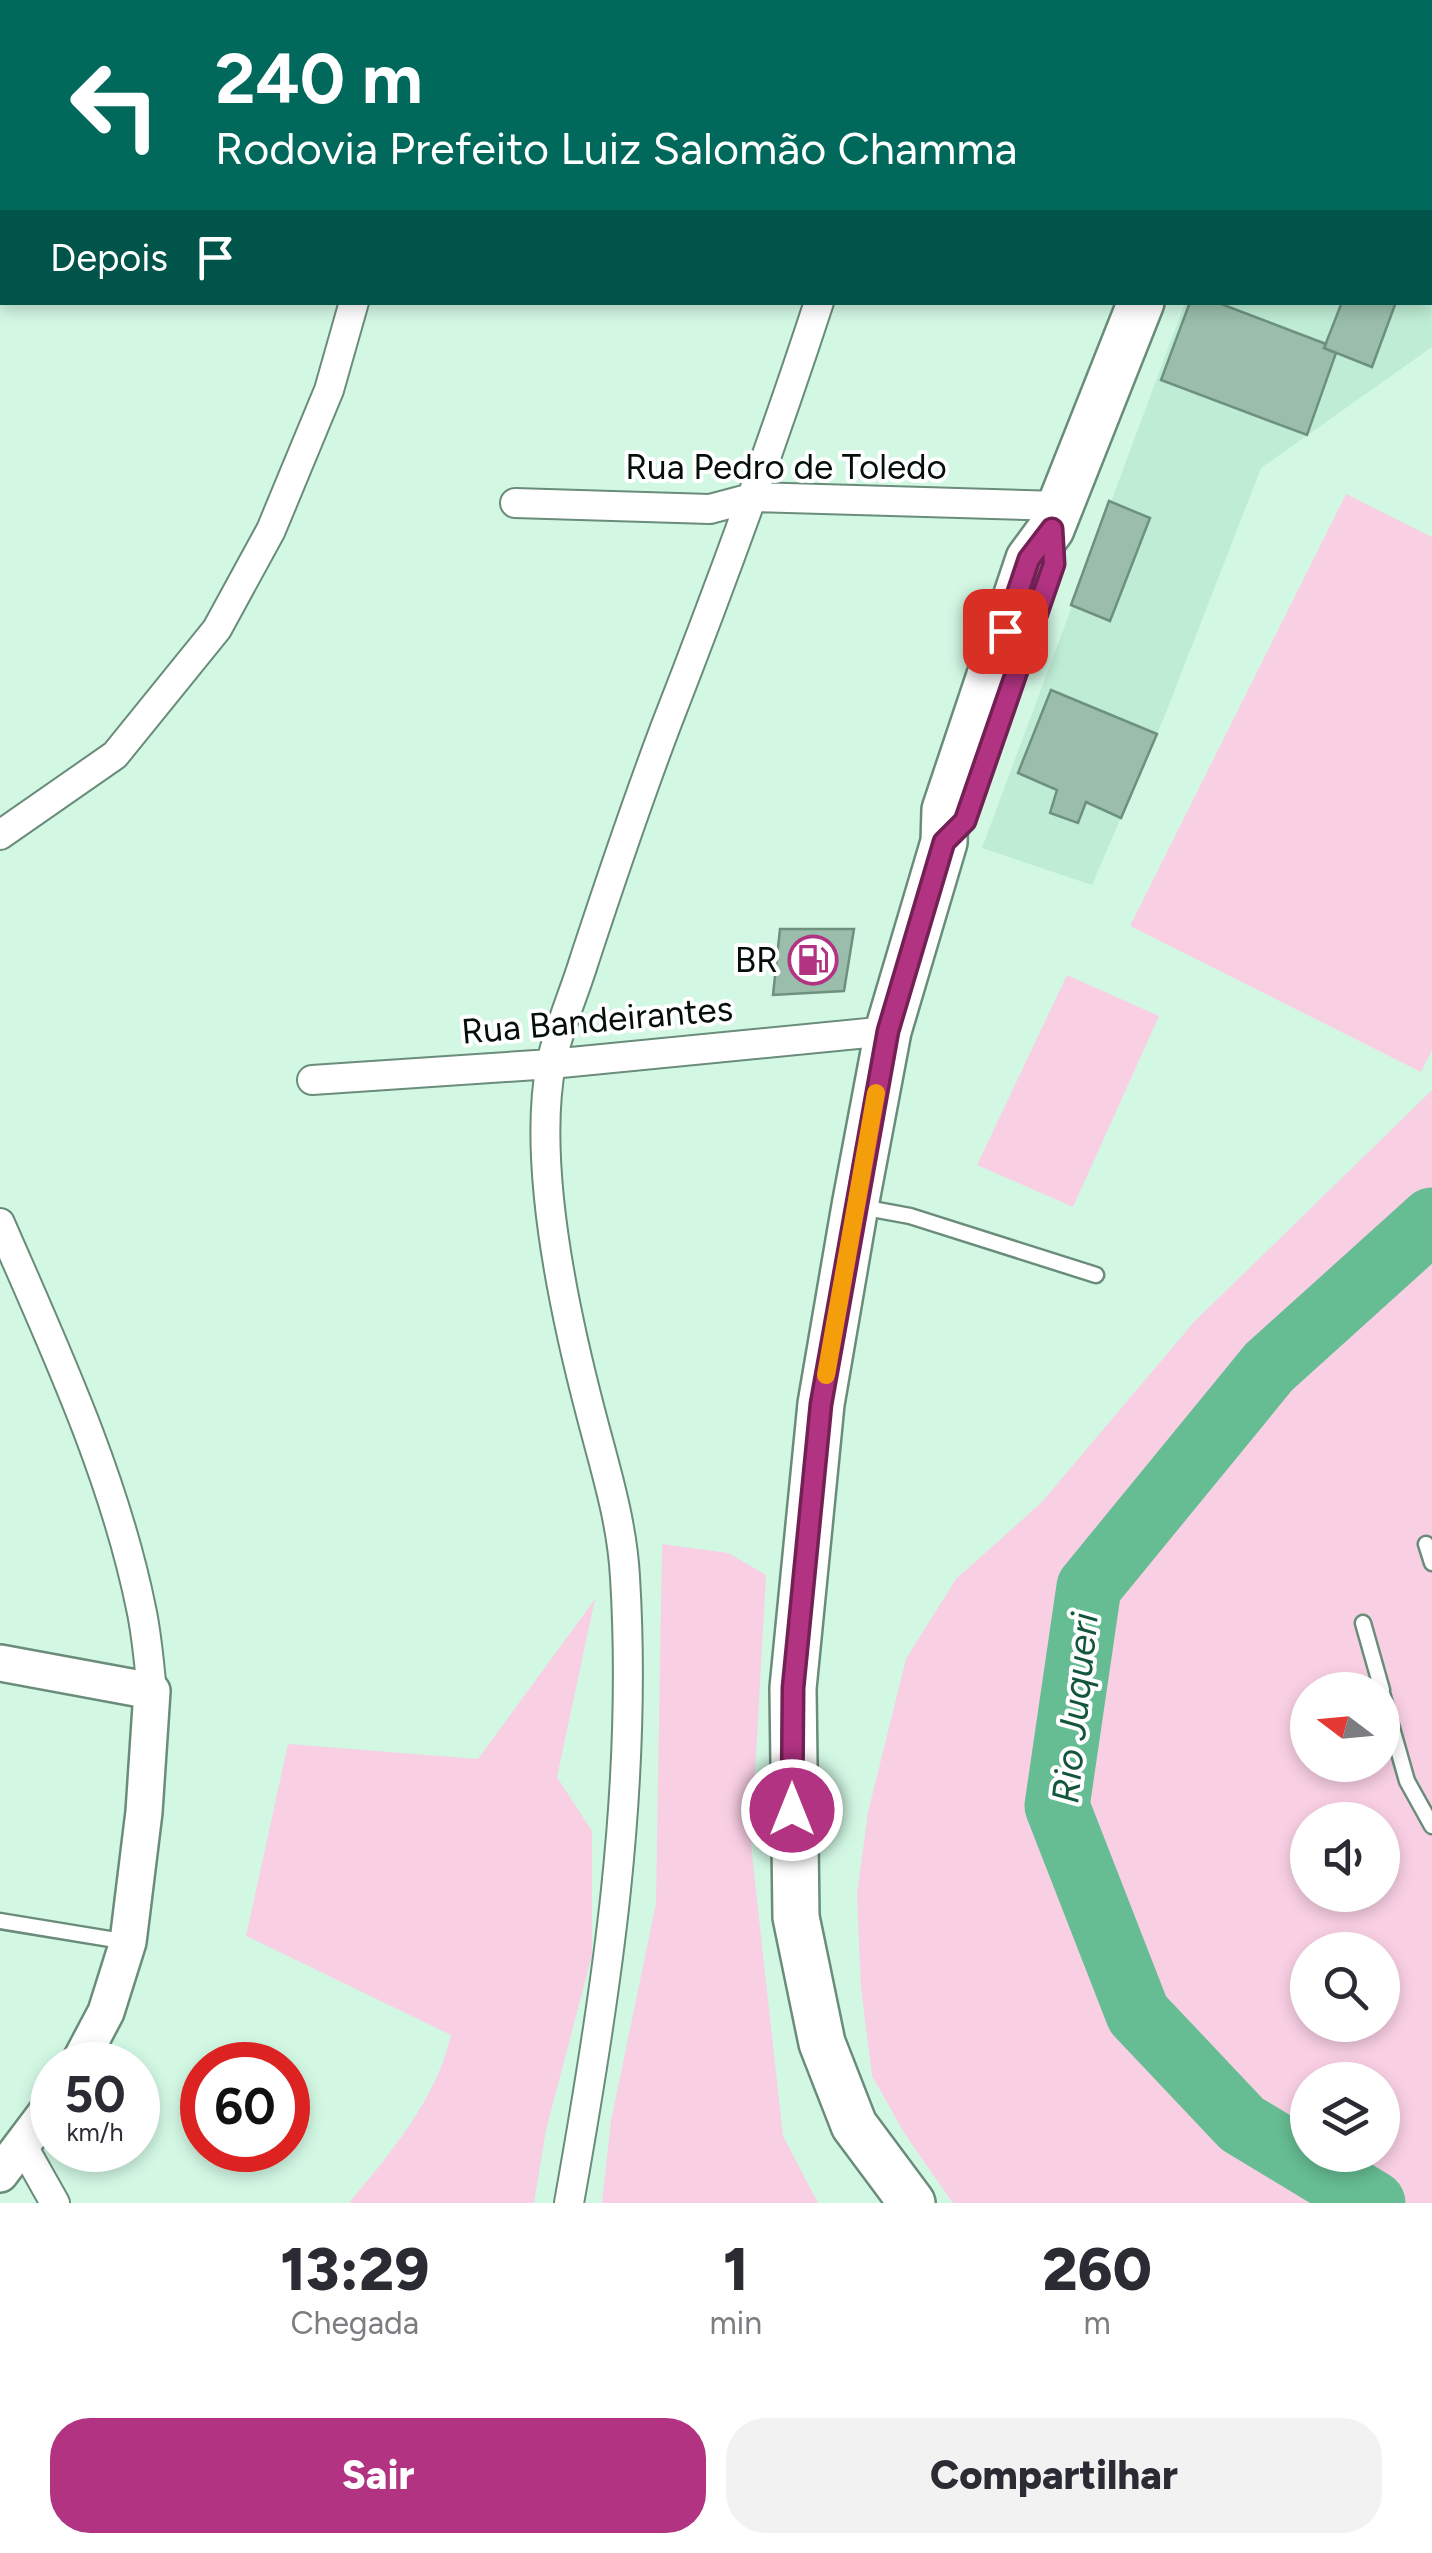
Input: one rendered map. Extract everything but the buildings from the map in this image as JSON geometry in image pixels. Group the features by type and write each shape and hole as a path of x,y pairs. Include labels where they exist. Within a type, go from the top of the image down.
{"main road":[{"path":"912,2203 854,2125 822,2043 796,1917 793,1688 821,1404 888,1031 944,842 965,821 1054,564 1055,517 1140,305"}],"street":[{"path":"0,835 114,755 216,629 271,530 329,390 353,305"},
{"path":"569,2203 614,1924 628,1762 626,1576 618,1520 569,1331 552,1212 547,1125 551,1064 628,825 755,497 818,305"},
{"name":"Rua Pedro de Toledo","path":"515,503 710,509 755,497 1055,517"},
{"name":"Rua Bandeirantes","path":"312,1080 551,1064 888,1031"},
{"path":"0,1222 77,1404 118,1524 141,1608 152,1691 144,1812 128,1942 106,2012 90,2042"},
{"path":"0,1663 152,1691"},
{"path":"0,2174 30,2139"},
{"path":"24,2148 56,2203"}],"lane":[{"path":"855,1206 910,1216 1096,1275"},
{"path":"1426,1544 1432,1563"},
{"path":"1363,1624 1376,1672"},
{"path":"1400,1756 1407,1781 1432,1826"},
{"path":"0,1920 128,1942"}],"shaded area":[{"path":"1184,305 1432,305 1432,347 1261,468 1165,715 1092,885 982,848"},
{"path":"1346,494 1432,537 1432,1050 1421,1072 1130,926"},
{"path":"1067,975 1159,1016 1073,1207 977,1165"},
{"path":"1432,1090 1432,2203 953,2203 906,2136 872,2076 861,1988 857,1894 868,1812 906,1659 956,1579 1041,1503 1194,1322"},
{"path":"662,1544 728,1553 766,1575 751,1845 783,2136 818,2203 602,2203 611,2121 656,1903"},
{"path":"595,1599 557,1777 592,1831 592,1955 546,2130 534,2203 349,2203 396,2145 423,2103 435,2082 451,2035 246,1936 288,1744 478,1759"}],"waterway":[{"name":"Rio Juqueri","path":"1373,2203 1242,2124 1138,2014 1057,1806 1089,1587 1269,1367 1432,1220"}],"slow traffic":[{"path":"826,1375 876,1093"}],"place":[{"name":"BR","path":"813,960"}],"route":[{"path":"792,1810 793,1688 821,1404 888,1031 944,842 965,821 1054,564 1052,529 1029,559 1005,631"}]}
